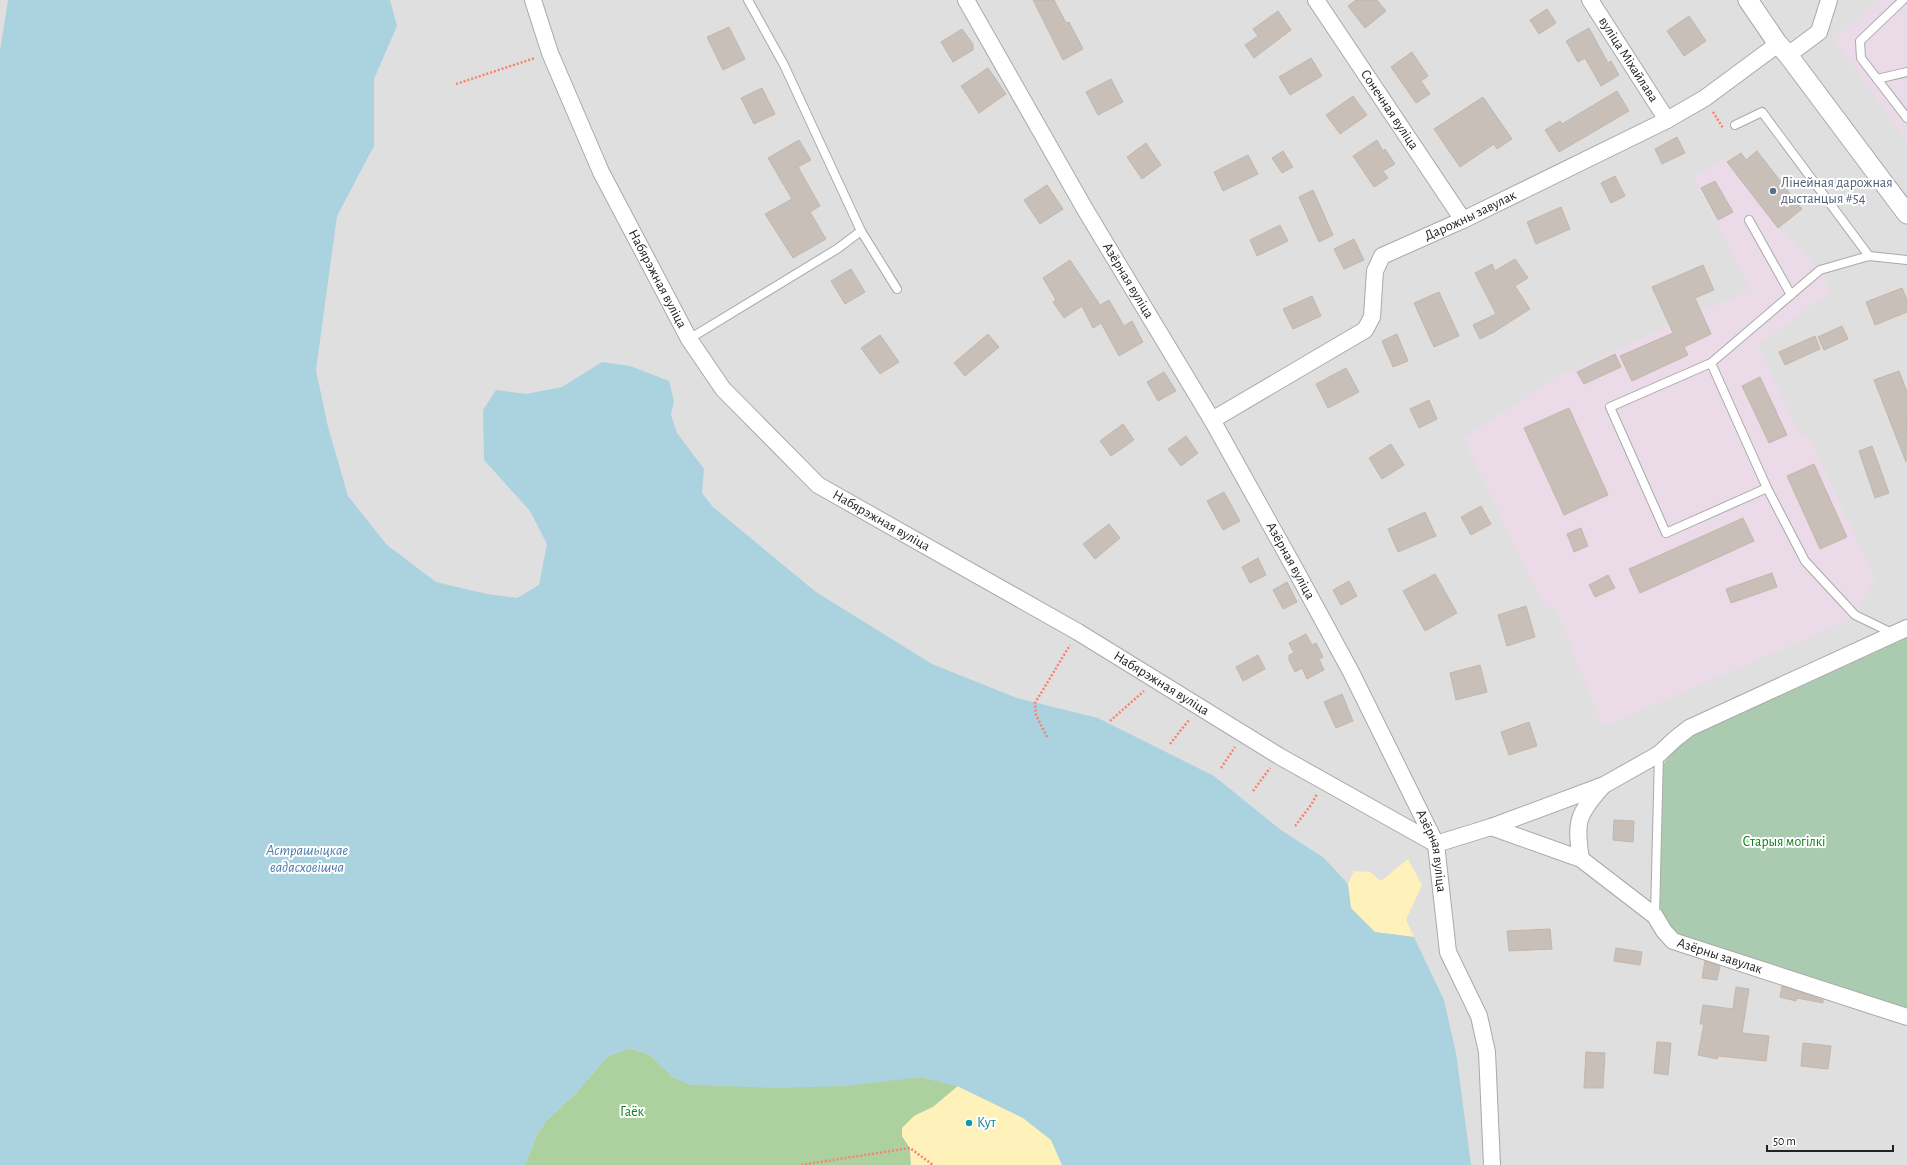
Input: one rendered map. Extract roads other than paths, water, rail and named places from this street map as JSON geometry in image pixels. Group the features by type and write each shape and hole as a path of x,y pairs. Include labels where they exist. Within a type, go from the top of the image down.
{"street":[{"name":"Набярэжная вуліца","path":"533,0 550,53 601,172 690,339 723,389 818,485 1078,632 1242,735 1436,844"},
{"name":"Азёрная вуліца","path":"966,0 1086,211 1212,420 1351,672 1436,844 1448,952 1479,1016 1487,1052 1492,1165"},
{"name":"Сонечная вуліца","path":"1316,0 1463,220"},
{"name":"вуліца Міхайлава","path":"1590,0 1667,120"},
{"path":"1748,0 1783,50 1907,214"},
{"name":"Дарожны завулак","path":"1212,420 1365,330 1372,316 1375,271 1382,256 1463,220 1667,120 1783,50 1819,32 1829,0"},
{"path":"1436,844 1491,827 1604,785 1659,754 1689,728 1901,631"},
{"path":"1581,859 1578,838 1579,821 1586,806 1604,785"},
{"name":"Азёрны завулак","path":"1491,827 1581,859 1655,916 1664,931 1673,941 1907,1017"}],"lane":[{"path":"748,0 784,65 861,231 897,289"},
{"path":"1903,0 1860,41 1861,58 1907,118"},
{"path":"1877,79 1907,72"},
{"path":"1735,125 1762,112 1869,256"},
{"path":"1749,220 1791,295"},
{"path":"690,339 837,249 861,231"},
{"path":"1767,488 1666,533 1610,407 1711,363 1820,270 1869,256 1907,260"},
{"path":"1711,363 1767,488 1805,560 1855,615 1901,631"},
{"path":"1655,916 1659,754"}],"water":[{"name":"Астрашыцкае вадасховішча","path":"8,0 390,0 397,26 374,79 374,146 337,216 316,370 328,427 348,496 387,545 436,582 487,594 517,598 539,585 547,544 530,511 484,460 483,410 496,390 526,394 562,387 602,362 630,366 669,381 674,401 671,415 677,433 704,469 702,493 713,507 816,592 932,664 1017,698 1098,718 1214,776 1281,830 1324,858 1348,884 1351,908 1375,932 1414,937 1444,1000 1456,1053 1471,1165 1062,1165 1051,1140 1023,1118 957,1086 921,1077 846,1086 776,1088 690,1085 674,1078 650,1055 629,1048 607,1057 576,1093 546,1121 537,1135 525,1165 0,1165 0,51"}],"place":[{"name":"Лінейная дарожная дыстанцыя #54","path":"1773,191"},
{"name":"Кут","path":"969,1123"}],"park label":[{"name":"Старыя могілкі","path":"1784,842"},
{"name":"Гаёк","path":"632,1112"}]}
